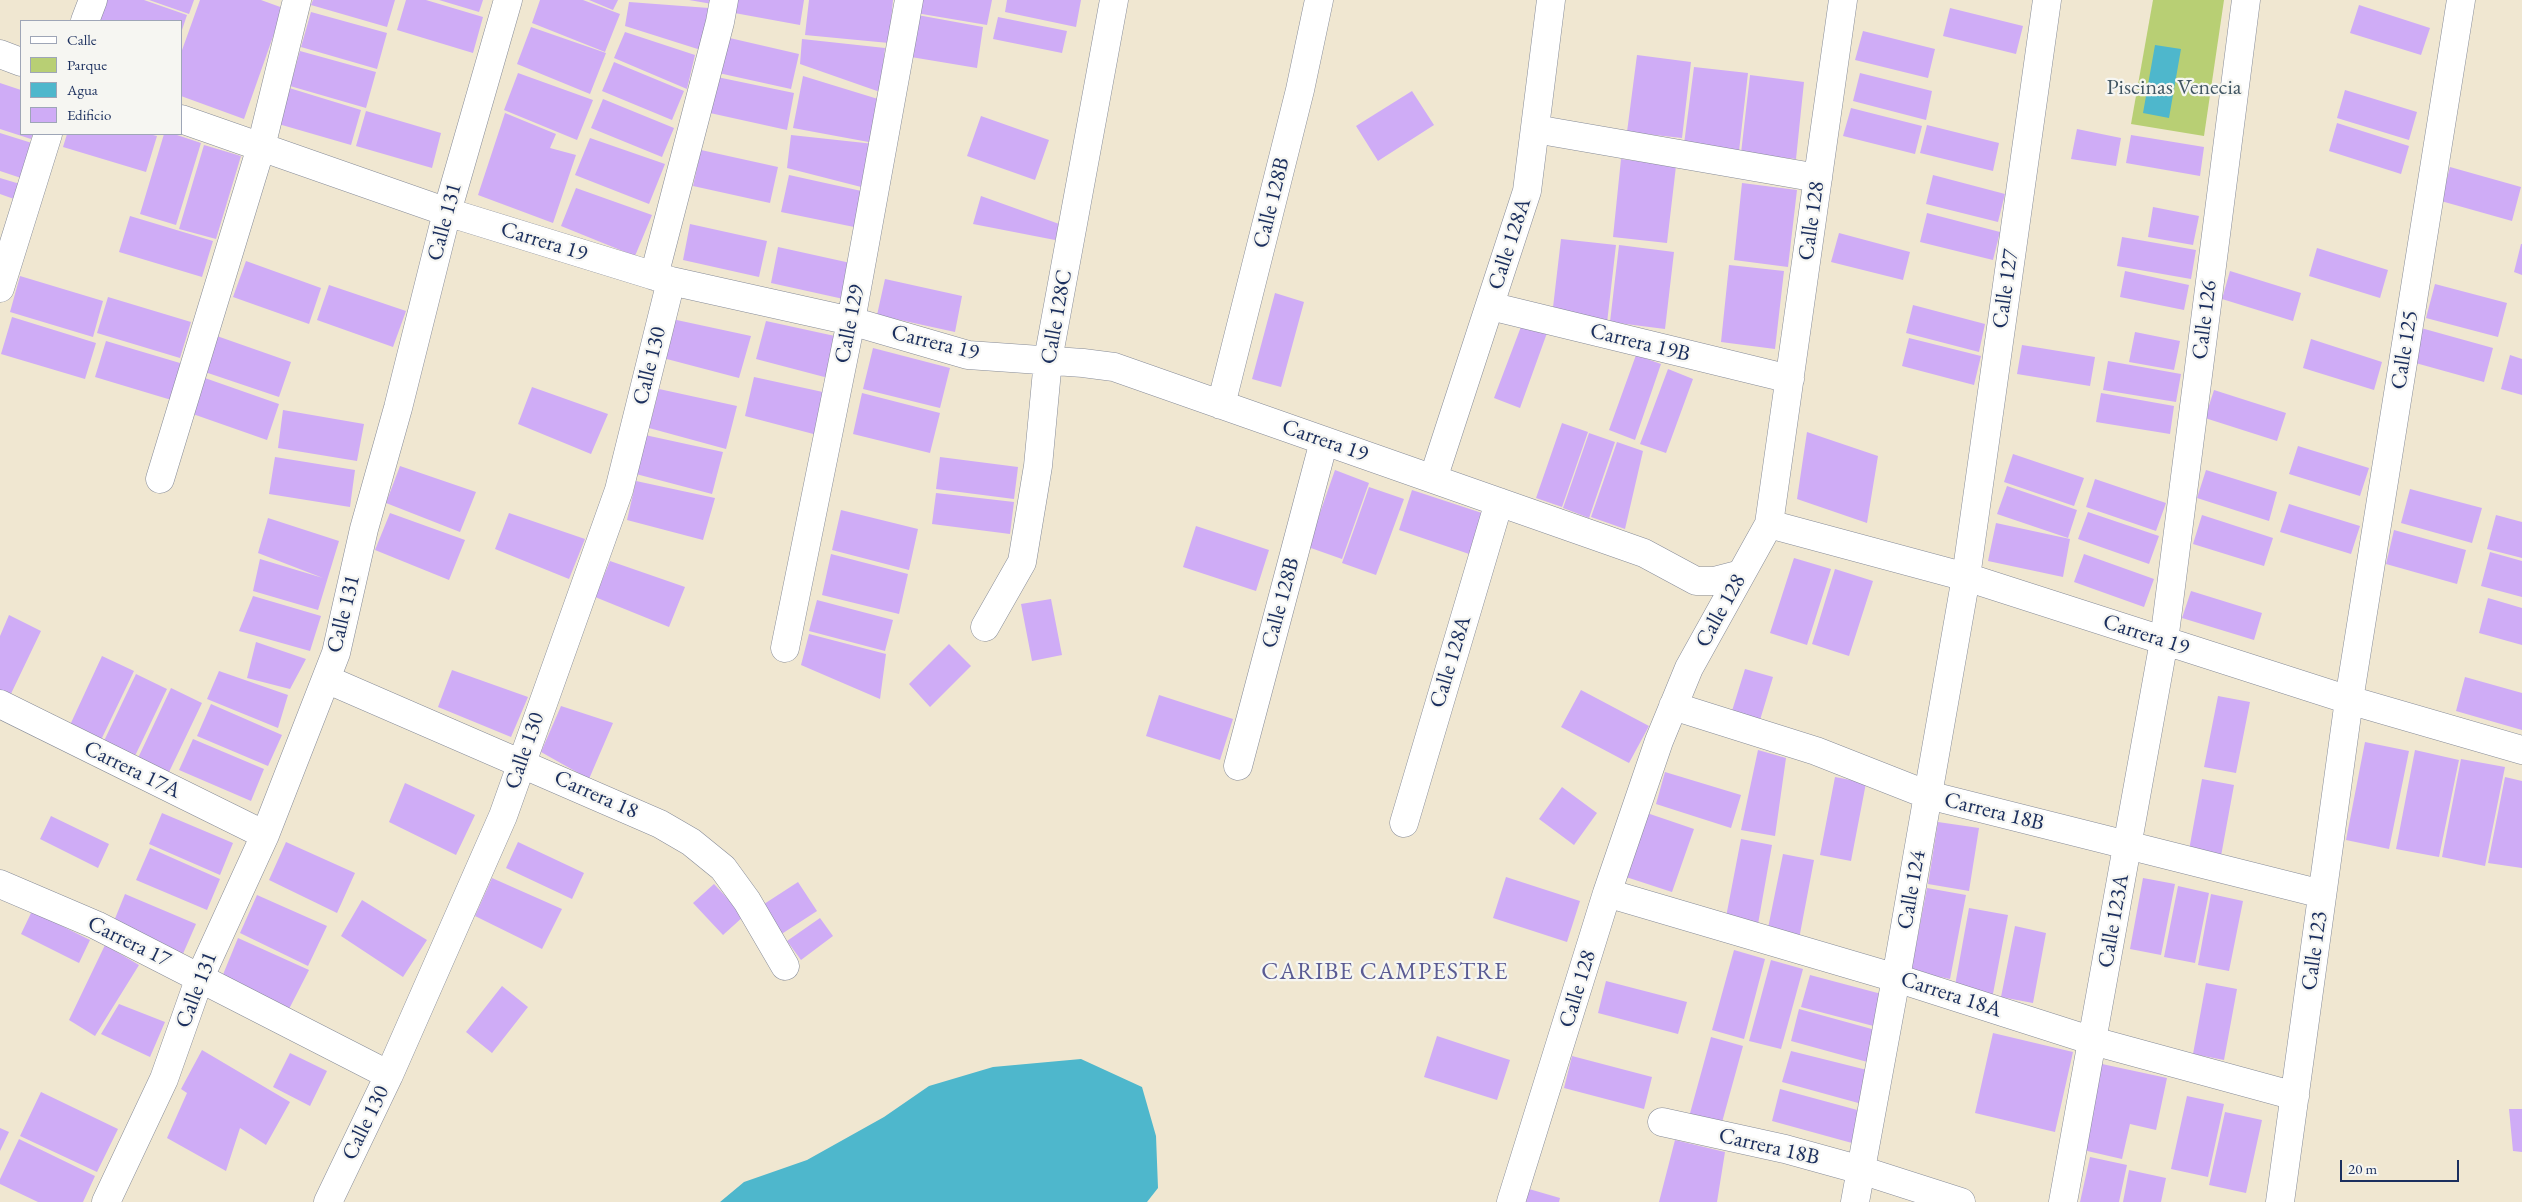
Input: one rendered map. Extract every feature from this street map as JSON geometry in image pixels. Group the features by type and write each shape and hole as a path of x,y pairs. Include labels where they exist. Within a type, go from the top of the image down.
{"street":[{"path":"86,20 93,0"},
{"path":"160,479 261,147 297,0"},
{"name":"Calle 131","path":"106,1202 164,1079 200,977 265,835 336,653 364,529 398,408 446,212 508,0"},
{"name":"Calle 130","path":"328,1202 390,1075 503,816 619,490 662,278 724,0"},
{"name":"Calle 129","path":"785,648 851,321 909,0"},
{"name":"Calle 128C","path":"985,626 1022,562 1038,466 1048,360 1114,0"},
{"name":"Calle 128B","path":"1222,405 1300,90 1318,0"},
{"name":"Calle 128A","path":"1433,480 1527,190 1551,0"},
{"name":"Calle 128","path":"1511,1202 1607,894 1659,741 1689,668 1769,524 1843,0"},
{"name":"Calle 127","path":"1966,577 2047,0"},
{"name":"Calle 126","path":"2164,641 2246,0"},
{"name":"Calle 125","path":"2349,700 2461,0"},
{"path":"0,54 20,62"},
{"name":"Carrera 19","path":"182,119 446,212 662,278 851,321 968,355 1048,360 1114,367 1644,553 1696,581 1714,581 1741,574"},
{"path":"1535,129 1818,178"},
{"path":"0,288 48,135"},
{"name":"Carrera 19B","path":"1490,306 1790,379"},
{"name":"Calle 128B","path":"1238,766 1324,441"},
{"name":"Calle 128A","path":"1404,822 1498,502"},
{"name":"Carrera 19","path":"1769,524 1966,577 2349,700 2522,750"},
{"name":"Calle 124","path":"1855,1202 1966,577"},
{"name":"Calle 123A","path":"2063,1202 2164,641"},
{"name":"Carrera 18","path":"326,679 660,824 691,842 722,868 747,901 785,966"},
{"name":"Calle 123","path":"2280,1202 2349,700"},
{"name":"Carrera 17A","path":"0,704 265,835"},
{"name":"Carrera 18B","path":"1673,706 1816,751 1928,795 2322,894"},
{"name":"Carrera 17","path":"0,884 96,925 390,1075"},
{"name":"Carrera 18A","path":"1607,894 1896,978 2093,1041 2295,1096"},
{"name":"Carrera 18B","path":"1662,1122 1786,1149 1861,1170 1961,1202"}],"green space":[{"name":"Piscinas Venecia","path":"2153,0 2224,0 2204,136 2131,124"}],"water":[{"path":"2155,45 2181,49 2169,118 2143,113"},
{"path":"1081,1059 1142,1087 1156,1136 1158,1188 1147,1202 720,1202 744,1182 807,1160 884,1117 929,1086 993,1067"}],"building":[{"path":"106,0 144,0 187,15 182,30 182,20 99,20"},
{"path":"149,0 194,0 189,14"},
{"path":"200,0 261,0 283,8 244,119 182,96 182,50"},
{"path":"313,0 395,0 387,27 311,5"},
{"path":"406,0 426,0 483,17 473,53 397,30"},
{"path":"439,0 483,0 479,12"},
{"path":"540,0 583,0 620,14 605,52 532,23"},
{"path":"589,0 618,0 613,10"},
{"path":"689,0 713,0 712,4"},
{"path":"732,0 804,0 800,25 729,12"},
{"path":"809,0 893,0 889,43 805,35"},
{"path":"919,0 992,0 987,25 916,13"},
{"path":"1007,0 1081,0 1076,27 1005,12"},
{"path":"629,2 709,8 704,51 625,26"},
{"path":"2359,5 2430,28 2421,55 2350,33"},
{"path":"1950,8 2023,26 2016,54 1943,36"},
{"path":"311,12 387,33 377,69 301,47"},
{"path":"912,14 983,27 977,68 905,56"},
{"path":"998,17 1067,31 1062,53 993,39"},
{"path":"531,27 606,53 590,94 517,64"},
{"path":"1863,31 1935,49 1928,78 1855,60"},
{"path":"625,32 695,55 687,89 614,58"},
{"path":"721,36 799,54 791,89 714,72"},
{"path":"802,39 885,48 880,92 800,64"},
{"path":"300,51 376,72 366,108 290,86"},
{"path":"1637,55 1691,62 1682,138 1627,132"},
{"path":"614,62 684,91 672,120 602,91"},
{"path":"1694,67 1748,73 1739,151 1684,144"},
{"path":"518,73 593,100 577,140 504,110"},
{"path":"1860,73 1932,91 1926,120 1853,101"},
{"path":"1750,75 1804,82 1796,159 1741,153"},
{"path":"803,76 878,99 874,143 793,128"},
{"path":"717,77 794,93 787,130 710,113"},
{"path":"0,83 20,90 20,135 33,135 31,139 0,129"},
{"path":"286,87 361,110 351,145 275,123"},
{"path":"2345,90 2417,112 2409,140 2337,118"},
{"path":"1412,91 1434,125 1378,161 1356,126"},
{"path":"603,99 674,128 662,157 591,128"},
{"path":"1851,108 1922,126 1915,154 1843,136"},
{"path":"366,111 441,133 432,168 356,146"},
{"path":"505,113 556,134 550,148 576,155 553,223 478,195"},
{"path":"981,116 1049,140 1035,180 967,156"},
{"path":"2337,123 2409,146 2401,174 2329,151"},
{"path":"1927,125 1999,143 1993,171 1920,153"},
{"path":"2077,129 2121,138 2116,166 2071,159"},
{"path":"0,133 35,144 24,179 0,171"},
{"path":"67,135 157,136 146,172 63,147"},
{"path":"164,135 177,135 201,143 176,225 140,214"},
{"path":"791,135 874,144 869,189 787,168"},
{"path":"2131,135 2204,147 2200,176 2126,163"},
{"path":"590,138 665,164 649,204 575,175"},
{"path":"204,145 241,156 216,239 179,229"},
{"path":"701,150 778,167 770,203 693,186"},
{"path":"1621,159 1676,166 1667,243 1613,237"},
{"path":"2450,167 2521,187 2512,221 2441,201"},
{"path":"789,175 866,192 859,228 781,212"},
{"path":"1933,175 2005,194 1998,222 1926,204"},
{"path":"0,178 20,184 14,199 0,194"},
{"path":"1742,183 1797,190 1788,267 1734,260"},
{"path":"576,188 652,215 635,256 561,226"},
{"path":"981,196 1062,225 1055,240 973,224"},
{"path":"2153,207 2199,216 2193,245 2148,237"},
{"path":"1927,213 2000,232 1993,260 1920,242"},
{"path":"130,216 213,241 202,277 119,252"},
{"path":"690,224 767,241 759,277 683,260"},
{"path":"1839,233 1910,252 1903,280 1831,262"},
{"path":"2122,237 2196,250 2191,279 2117,266"},
{"path":"1561,239 1616,245 1607,323 1552,316"},
{"path":"2522,244 2522,275 2514,272"},
{"path":"1619,245 1674,252 1665,329 1610,322"},
{"path":"778,247 855,264 848,300 771,283"},
{"path":"2317,248 2388,270 2380,298 2309,276"},
{"path":"246,261 321,288 309,324 233,297"},
{"path":"1729,265 1784,271 1775,349 1721,342"},
{"path":"2125,271 2189,285 2184,310 2120,297"},
{"path":"2230,271 2301,293 2293,321 2222,299"},
{"path":"20,276 103,301 93,337 10,312"},
{"path":"885,279 962,296 955,332 877,315"},
{"path":"2435,284 2507,303 2498,337 2426,318"},
{"path":"329,285 406,311 393,347 317,320"},
{"path":"1275,293 1304,302 1281,387 1252,379"},
{"path":"108,297 191,322 180,358 97,333"},
{"path":"1913,305 1985,324 1979,352 1906,333"},
{"path":"12,317 96,343 85,379 1,354"},
{"path":"672,319 751,336 739,378 663,358"},
{"path":"766,321 844,338 832,379 756,359"},
{"path":"1522,324 1547,333 1520,408 1494,398"},
{"path":"2421,328 2493,348 2484,382 2412,362"},
{"path":"2135,332 2180,341 2174,370 2129,362"},
{"path":"214,335 291,362 279,397 202,371"},
{"path":"1909,338 1981,356 1974,385 1902,366"},
{"path":"2311,339 2382,362 2374,390 2303,368"},
{"path":"106,341 190,366 178,402 95,377"},
{"path":"2022,345 2095,357 2090,386 2017,374"},
{"path":"873,348 950,368 940,408 863,389"},
{"path":"1636,355 1661,364 1635,440 1609,430"},
{"path":"2510,355 2522,359 2522,395 2501,389"},
{"path":"2108,361 2181,374 2176,402 2103,390"},
{"path":"1668,369 1693,379 1666,453 1640,444"},
{"path":"202,377 279,404 267,440 190,413"},
{"path":"754,377 832,394 821,436 745,416"},
{"path":"532,387 608,414 591,454 518,424"},
{"path":"659,389 737,406 726,449 649,428"},
{"path":"2214,390 2286,413 2277,441 2205,418"},
{"path":"862,393 940,413 930,453 853,434"},
{"path":"2101,393 2174,406 2170,434 2096,422"},
{"path":"283,410 364,424 357,461 278,448"},
{"path":"1562,423 1588,432 1562,507 1536,498"},
{"path":"1807,432 1878,456 1867,523 1797,499"},
{"path":"1589,433 1615,442 1589,518 1563,508"},
{"path":"645,435 723,452 712,494 636,474"},
{"path":"1617,442 1643,451 1625,529 1591,517"},
{"path":"2298,446 2369,468 2360,496 2289,474"},
{"path":"2013,454 2084,478 2074,506 2004,482"},
{"path":"275,457 355,470 350,507 269,494"},
{"path":"940,457 1018,467 1014,499 936,489"},
{"path":"400,466 476,492 460,532 386,503"},
{"path":"1335,470 1369,483 1342,559 1308,547"},
{"path":"2206,470 2277,492 2269,521 2197,498"},
{"path":"2095,479 2166,503 2156,531 2086,507"},
{"path":"636,481 715,498 703,540 627,520"},
{"path":"2007,486 2077,510 2068,538 1997,514"},
{"path":"1369,487 1404,499 1376,575 1342,563"},
{"path":"2410,489 2482,508 2472,543 2401,523"},
{"path":"1412,490 1485,514 1472,555 1399,530"},
{"path":"936,493 1014,502 1010,534 932,524"},
{"path":"2289,504 2360,526 2351,554 2280,532"},
{"path":"841,510 918,529 909,570 832,550"},
{"path":"2088,512 2159,536 2149,564 2078,539"},
{"path":"390,513 465,540 449,580 375,550"},
{"path":"509,513 585,539 569,579 495,549"},
{"path":"2202,515 2273,538 2264,566 2193,544"},
{"path":"2496,515 2522,522 2522,558 2487,549"},
{"path":"268,518 339,541 318,610 253,591 260,559 323,578 258,553"},
{"path":"1996,523 2070,539 2063,577 1988,561"},
{"path":"1196,526 1269,550 1256,591 1183,567"},
{"path":"2394,530 2466,550 2457,584 2386,564"},
{"path":"2490,552 2522,561 2522,597 2481,586"},
{"path":"831,554 908,574 899,614 822,595"},
{"path":"2084,554 2154,579 2144,607 2074,582"},
{"path":"1794,558 1831,569 1807,645 1770,633"},
{"path":"610,561 685,587 669,627 595,597"},
{"path":"1835,569 1873,581 1849,656 1812,644"},
{"path":"2191,591 2262,613 2254,640 2182,618"},
{"path":"253,596 321,616 310,651 239,631"},
{"path":"2488,598 2522,608 2522,645 2479,633"},
{"path":"1051,599 1062,655 1032,661 1021,604"},
{"path":"817,600 893,620 885,651 809,631"},
{"path":"9,615 41,631 8,700 0,696 0,636"},
{"path":"809,634 886,654 880,699 801,665"},
{"path":"256,642 306,659 290,689 247,678"},
{"path":"949,644 971,666 930,707 909,684"},
{"path":"102,656 134,671 101,740 70,725"},
{"path":"1745,669 1773,677 1760,720 1732,711"},
{"path":"452,670 528,697 511,737 438,707"},
{"path":"219,671 288,695 278,728 207,699"},
{"path":"136,674 167,689 134,758 103,743"},
{"path":"2465,677 2522,693 2522,730 2456,711"},
{"path":"171,688 202,703 169,772 138,758"},
{"path":"1581,690 1649,726 1629,763 1561,727"},
{"path":"1159,695 1233,719 1220,760 1146,736"},
{"path":"2218,696 2250,702 2236,773 2204,767"},
{"path":"211,704 282,735 268,766 197,736"},
{"path":"561,706 613,723 589,779 541,752"},
{"path":"193,739 264,769 251,801 179,770"},
{"path":"2365,742 2409,751 2389,849 2346,840"},
{"path":"1758,750 1786,758 1775,836 1741,830"},
{"path":"2415,750 2459,760 2439,857 2396,849"},
{"path":"2461,759 2505,767 2485,866 2442,857"},
{"path":"1665,772 1741,795 1731,828 1656,804"},
{"path":"1835,777 1866,783 1851,861 1820,855"},
{"path":"2505,777 2522,781 2522,868 2488,863"},
{"path":"2202,779 2234,785 2221,856 2189,850"},
{"path":"405,783 475,815 456,855 389,822"},
{"path":"1562,787 1597,813 1574,845 1539,819"},
{"path":"162,813 233,843 220,875 149,844"},
{"path":"1647,813 1694,829 1672,892 1626,877"},
{"path":"51,816 109,844 98,868 40,839"},
{"path":"1938,822 1979,828 1969,891 1928,884"},
{"path":"1741,839 1772,845 1758,924 1726,917"},
{"path":"286,842 355,873 337,913 269,880"},
{"path":"518,842 584,873 572,899 506,868"},
{"path":"150,848 220,879 207,910 136,880"},
{"path":"1783,854 1814,860 1799,939 1767,933"},
{"path":"1506,877 1580,901 1567,942 1493,918"},
{"path":"492,878 562,909 542,949 475,916"},
{"path":"2143,878 2175,884 2161,955 2130,949"},
{"path":"798,882 817,911 780,935 761,906"},
{"path":"714,884 744,916 723,935 693,903"},
{"path":"2178,886 2209,893 2195,963 2164,957"},
{"path":"1927,888 1966,895 1950,979 1911,971"},
{"path":"125,894 196,924 182,956 112,926"},
{"path":"2211,894 2243,901 2229,971 2198,965"},
{"path":"257,895 327,926 308,966 240,933"},
{"path":"362,900 427,940 403,977 341,936"},
{"path":"1969,908 2008,915 1992,999 1954,991"},
{"path":"32,911 90,940 79,963 21,934"},
{"path":"820,918 833,936 801,960 787,941"},
{"path":"2015,926 2046,933 2033,1003 2001,997"},
{"path":"238,938 309,970 289,1009 222,977"},
{"path":"105,945 139,965 95,1036 69,1020"},
{"path":"1734,950 1765,959 1744,1039 1712,1030"},
{"path":"1771,960 1803,969 1781,1049 1749,1041"},
{"path":"1810,975 1889,996 1881,1028 1801,1007"},
{"path":"1606,981 1687,1002 1678,1034 1598,1013"},
{"path":"2206,983 2237,989 2224,1060 2193,1054"},
{"path":"502,986 528,1007 492,1053 466,1032"},
{"path":"119,1004 165,1022 150,1057 101,1034"},
{"path":"1799,1009 1879,1031 1871,1063 1791,1041"},
{"path":"1993,1033 2073,1052 2055,1132 1975,1113"},
{"path":"1437,1036 1510,1060 1497,1100 1424,1077"},
{"path":"1711,1037 1743,1046 1721,1126 1689,1117"},
{"path":"202,1050 290,1102 266,1145 240,1128 226,1171 167,1138 187,1093 181,1089"},
{"path":"1791,1051 1871,1071 1862,1104 1782,1082"},
{"path":"290,1053 327,1071 310,1106 273,1087"},
{"path":"1572,1056 1652,1077 1644,1109 1564,1088"},
{"path":"2102,1064 2167,1078 2156,1130 2130,1124 2122,1159 2083,1150"},
{"path":"1780,1089 1861,1111 1852,1143 1772,1121"},
{"path":"41,1092 118,1129 97,1172 20,1136"},
{"path":"2187,1096 2224,1104 2208,1177 2171,1169"},
{"path":"2509,1109 2522,1109 2522,1152 2513,1151"},
{"path":"2225,1112 2262,1120 2246,1193 2209,1185"},
{"path":"0,1128 9,1132 0,1151"},
{"path":"19,1139 95,1176 83,1202 38,1202 0,1184 0,1179"},
{"path":"1675,1140 1725,1152 1717,1202 1659,1202"},
{"path":"2090,1157 2127,1165 2119,1202 2080,1202"},
{"path":"2129,1170 2166,1178 2161,1202 2123,1202"},
{"path":"1529,1189 1560,1198 1559,1202 1526,1202"}],"district":[{"name":"CARIBE CAMPESTRE","path":"1385,972"}]}
